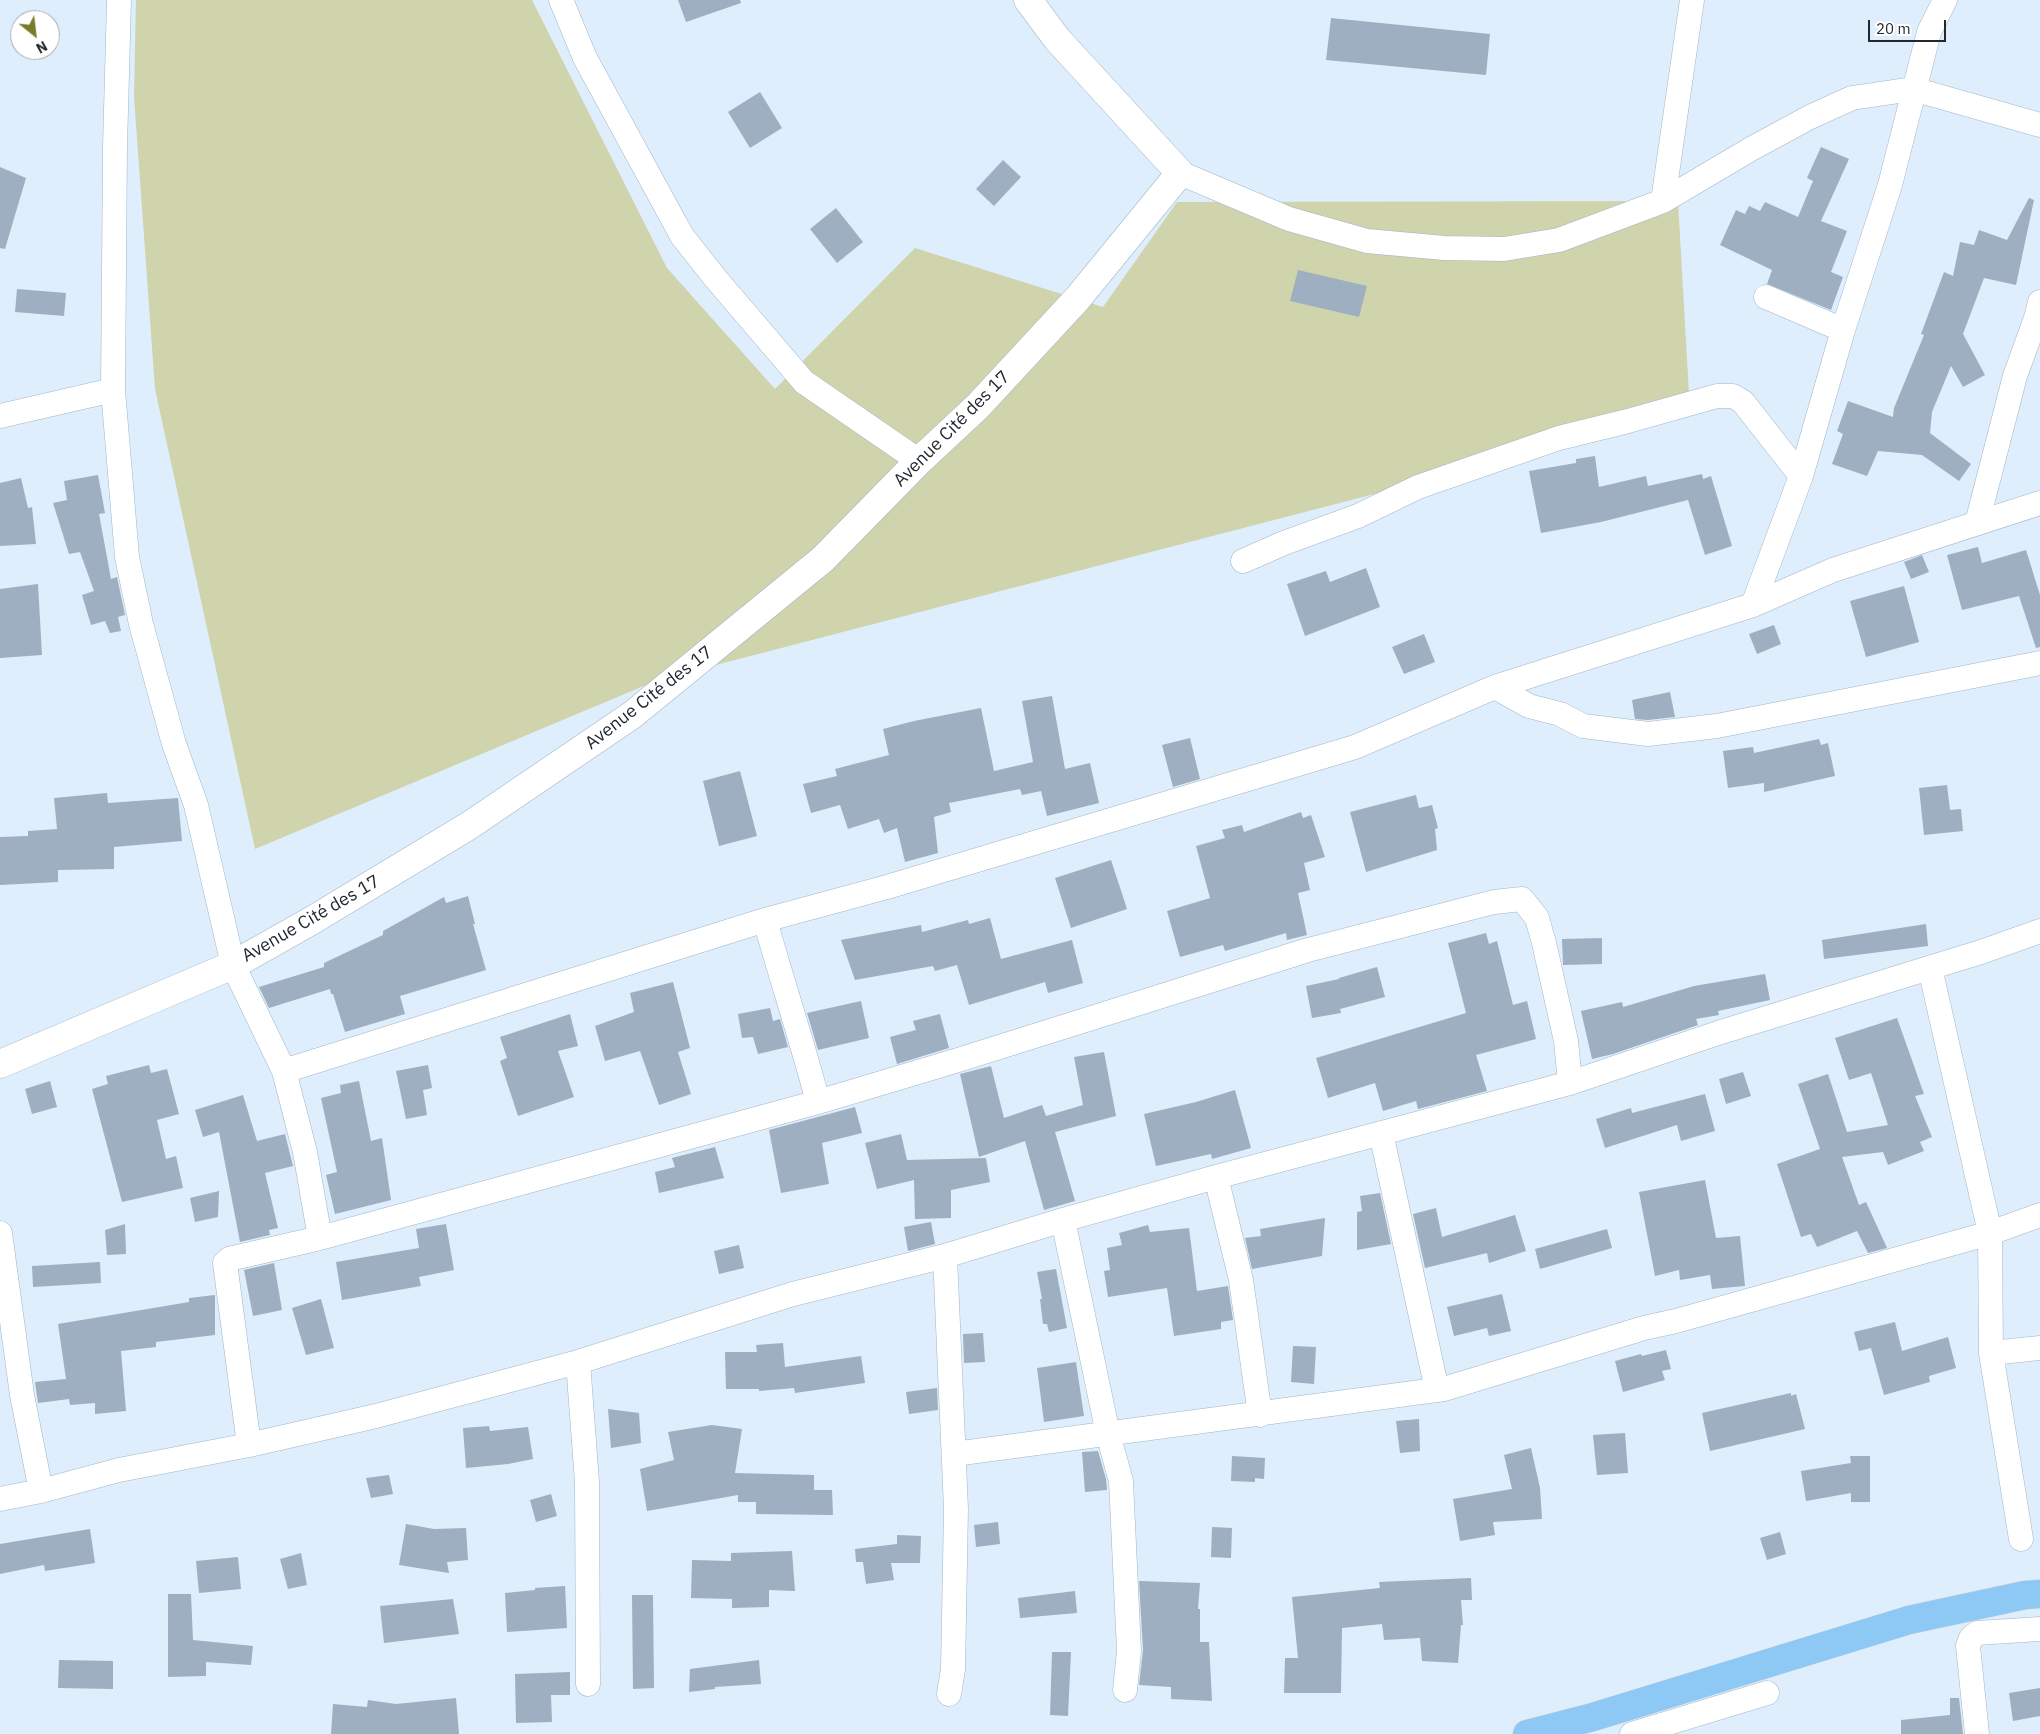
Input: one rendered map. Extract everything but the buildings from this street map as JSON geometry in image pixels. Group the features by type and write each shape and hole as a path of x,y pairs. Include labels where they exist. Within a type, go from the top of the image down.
{"main road":[{"path":"1528,1734 1593,1717 1910,1620 2026,1595 2040,1594"}],"street":[{"path":"119,0 115,147 113,390 126,558 141,624 174,744 196,805 233,965 284,1071 305,1152 320,1238"},
{"path":"561,0 585,58 682,236 804,382 919,461"},
{"path":"1028,0 1057,38 1180,173 1289,219 1367,241 1444,248 1504,250 1560,240 1663,201 1751,149 1810,117 1852,98 1913,89 2040,125"},
{"path":"1663,201 1692,0"},
{"path":"1753,605 1801,476 1843,330 1890,185 1928,32 1946,0"},
{"name":"Avenue Cité des 17","path":"0,1064 233,965 311,921 470,825 632,715 823,559 919,461 978,406 1078,298 1180,173"},
{"path":"1766,297 1843,330"},
{"path":"1977,523 2014,376 2040,302"},
{"path":"0,416 113,390"},
{"path":"1243,560 1358,516 1418,487 1504,456 1559,438 1717,396 1733,396 1743,402 1801,476"},
{"path":"284,1071 765,920 887,887 1355,747 1494,687 1753,605 1833,570 2040,504"},
{"path":"1494,687 1528,706 1560,714 1583,726 1648,734 1717,726 2040,663"},
{"path":"249,1445 225,1263 229,1259 320,1238 818,1102 965,1058 1308,950 1494,902 1522,899 1537,918 1544,943 1566,1040 1570,1083"},
{"path":"765,920 787,997 803,1044 818,1102"},
{"path":"0,1499 40,1491 119,1470 183,1456 249,1445 376,1416 578,1362 793,1294 945,1256 1063,1220 1216,1177 1570,1083 1718,1033 1981,952 2040,931"},
{"path":"1930,968 1990,1233 1991,1353 2021,1539"},
{"path":"1381,1133 1437,1390"},
{"path":"1216,1177 1241,1280 1260,1414"},
{"path":"954,1454 1437,1390 1644,1328 1676,1321 1990,1233 2040,1215"},
{"path":"1063,1220 1108,1434 1121,1481 1129,1651 1125,1690"},
{"path":"0,1232 22,1395 40,1491"},
{"path":"945,1256 956,1510 953,1669 949,1694"},
{"path":"1991,1353 2040,1348"},
{"path":"578,1362 587,1482 588,1684"},
{"path":"1977,1734 1968,1646 1971,1638 1977,1633 2040,1629"},
{"path":"1632,1734 1767,1693"}],"green space":[{"path":"136,0 532,0 667,268 775,389 915,248 1103,307 1177,202 1678,201 1690,412 658,680 255,849 155,389 134,97"}]}
